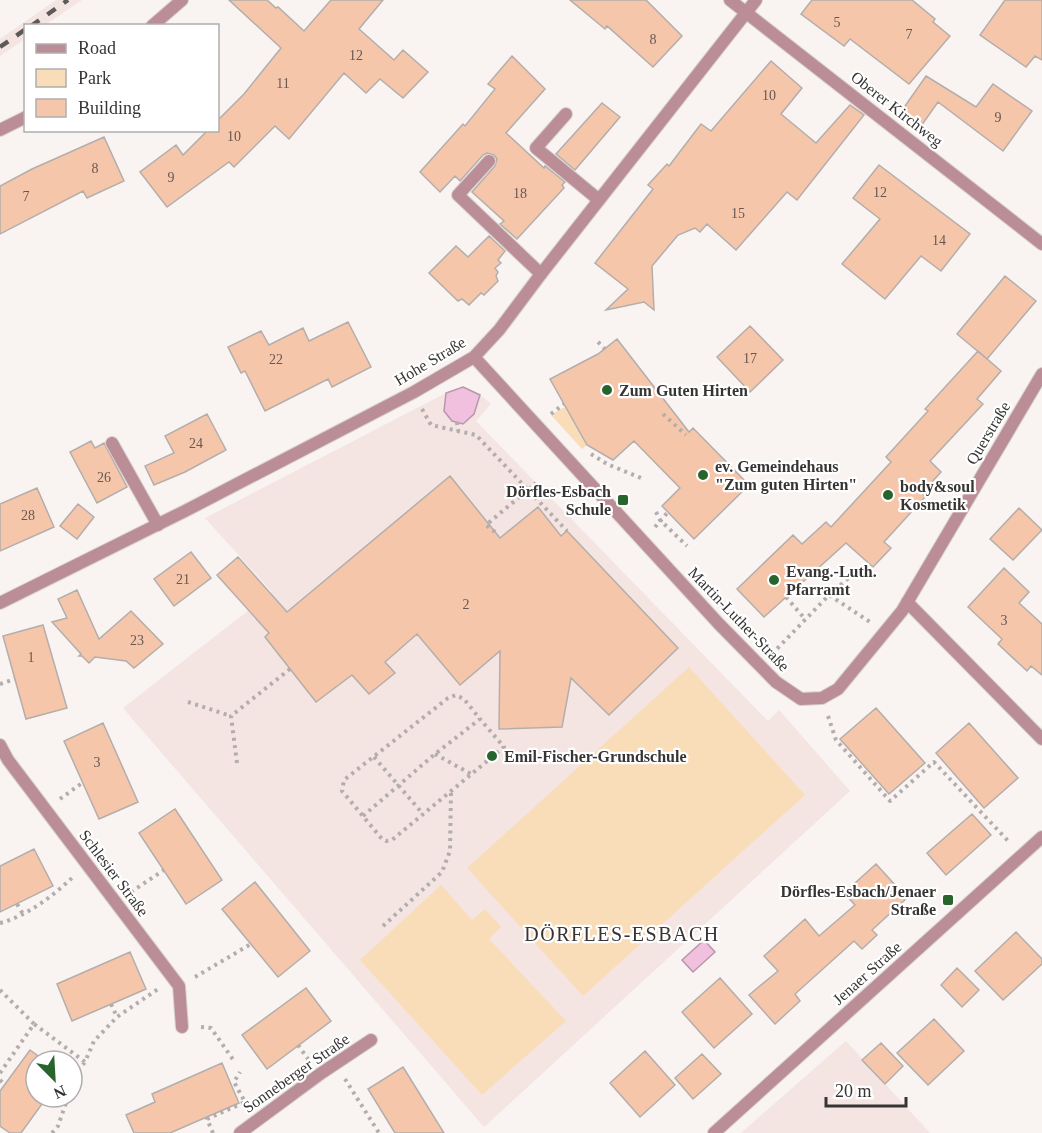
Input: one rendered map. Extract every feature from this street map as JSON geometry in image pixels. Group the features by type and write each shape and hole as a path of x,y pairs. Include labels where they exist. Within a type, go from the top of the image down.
{"street":[{"path":"154,24 182,0"},
{"name":"Oberer Kirchweg","path":"730,0 1042,244"},
{"name":"Hohe Straße","path":"0,603 158,525 414,392 474,357 499,330 541,273 756,0"},
{"path":"566,114 536,148 599,200"},
{"path":"0,130 24,118"},
{"path":"489,161 458,195 541,273"},
{"name":"Martin-Luther-Straße","path":"474,357 760,667 776,682 801,699 822,698"},
{"name":"Querstraße","path":"907,602 1042,375"},
{"path":"112,443 158,525"},
{"path":"822,698 838,689 886,632 907,602 1042,739"},
{"name":"Schlesier Straße","path":"0,745 8,760 45,810 176,982"},
{"name":"Jenaer Straße","path":"714,1133 1042,837"},
{"path":"176,982 182,1027"},
{"name":"Sonneberger Straße","path":"240,1133 334,1064 371,1040"}],"path":[{"path":"598,342 605,350"},
{"path":"414,392 431,425 476,435 567,531"},
{"path":"557,409 564,404"},
{"path":"663,414 686,435"},
{"path":"457,422 458,431"},
{"path":"571,463 586,451 607,464 641,478"},
{"path":"495,532 486,525 536,483"},
{"path":"656,512 660,521 687,546"},
{"path":"660,521 668,512"},
{"path":"760,667 829,595 860,568"},
{"path":"829,595 886,632"},
{"path":"786,597 806,619"},
{"path":"231,716 290,669"},
{"path":"0,684 15,679"},
{"path":"456,695 464,699 480,719 504,747 392,840 382,839 342,791 344,780 448,698 456,695"},
{"path":"822,698 836,740 890,801 934,762 1022,856"},
{"path":"188,702 231,716"},
{"path":"231,716 237,763"},
{"path":"363,816 435,753 480,719"},
{"path":"435,753 471,774"},
{"path":"374,757 423,814"},
{"path":"45,810 82,783"},
{"path":"383,926 442,872 450,851 451,791"},
{"path":"0,923 23,914 61,888 87,864"},
{"path":"116,903 164,870"},
{"path":"17,904 23,914"},
{"path":"0,990 34,1024 85,1062 94,1041 117,1017 176,982 251,944"},
{"path":"111,1004 117,1017"},
{"path":"0,1073 34,1024"},
{"path":"182,1027 211,1028 234,1061"},
{"path":"334,1064 379,1133"},
{"path":"213,1133 206,1118 245,1102 234,1082 240,1072"},
{"path":"0,1080 4,1084"},
{"path":"52,1133 58,1126 64,1109"}],"shaded area":[{"path":"56,0 82,0 46,24 24,24 24,40 0,56 0,39"},
{"name":"Emil-Fischer-Grundschule","path":"463,387 480,395 491,404 476,421 768,721 779,710 850,791 484,1127 123,708 272,592 205,518 446,393"},
{"path":"463,387 480,395 474,414 463,424 452,421 444,411 446,393"},
{"path":"704,940 715,952 693,972 682,960"},
{"path":"846,1041 930,1133 741,1133"}],"green space":[{"path":"565,407 587,445 582,449 551,415"},
{"path":"689,667 805,795 583,996 467,868"},
{"path":"441,885 472,920 485,909 501,927 489,939 566,1021 482,1095 360,960"}],"building":[{"path":"229,0 267,0 304,31 331,0 383,0 359,29 394,60 403,50 428,72 403,98 380,79 366,93 344,73 289,139 275,126 234,167 229,162 167,207 140,172 176,145 183,155 206,132 219,132 219,119 244,94 281,48"},
{"path":"570,0 646,0 682,36 653,67 607,26 605,29"},
{"path":"812,0 912,0 935,19 933,22 950,36 909,84 850,39 844,46 801,14"},
{"path":"1005,0 1042,0 1042,60 1035,56 1026,67 980,35"},
{"path":"512,56 545,89 506,133 544,168 545,166 565,182 562,185 564,188 517,239 500,224 504,221 472,192 495,166 497,159 494,155 487,153 483,155 460,181 455,176 440,192 420,172 463,124 465,126 495,89 488,84"},
{"path":"771,61 802,88 781,114 816,143 850,105 864,115 797,200 787,192 736,250 707,224 700,232 695,228 678,235 652,266 654,310 644,302 606,310 628,289 595,263 653,189 648,185 667,164 669,166 701,124 711,131"},
{"path":"926,76 976,107 993,84 1032,111 1003,151 938,102 919,129 898,116"},
{"path":"602,103 620,117 575,170 556,154"},
{"path":"104,137 124,181 87,198 83,191 0,234 0,186"},
{"path":"879,165 970,234 941,271 921,256 885,299 842,264 880,219 853,198"},
{"path":"489,236 505,251 498,260 501,263 495,268 498,272 496,276 498,281 484,295 481,293 469,305 462,299 458,301 429,273 456,246 468,257"},
{"path":"1005,276 1036,301 987,359 957,334"},
{"path":"348,322 371,367 332,387 328,379 265,411 245,371 241,373 228,347 261,331 269,345 303,328 309,341"},
{"path":"750,326 783,360 750,392 717,357"},
{"path":"617,339 689,432 693,428 749,485 694,539 662,506 680,488 634,441 613,460 587,445 550,379 598,354"},
{"path":"978,351 1001,371 977,399 983,404 930,461 941,472 922,493 925,497 884,542 891,548 873,567 846,543 764,617 737,589 793,535 802,544 826,522 831,527 891,462 886,457 928,411 925,409"},
{"path":"207,414 226,450 185,472 154,485 145,466 174,453 165,436"},
{"path":"91,441 95,448 104,443 127,487 97,503 70,452"},
{"path":"450,476 500,538 538,507 561,536 567,531 678,648 609,715 571,678 562,727 499,729 500,651 460,685 417,634 385,662 395,673 369,694 352,675 316,702 265,637 269,633 217,575 238,557 287,612"},
{"path":"37,488 54,527 0,551 0,504"},
{"path":"78,504 94,517 77,539 60,526"},
{"path":"1019,508 1042,530 1013,560 990,539"},
{"path":"191,552 211,578 174,606 154,579"},
{"path":"1004,568 1029,592 1019,603 1042,624 1042,675 1031,666 1027,671 998,644 1002,639 968,607"},
{"path":"77,590 99,639 131,611 163,644 134,668 126,661 95,657 89,663 79,656 81,654 52,622 67,618 58,599"},
{"path":"43,625 67,708 26,719 3,636"},
{"path":"876,708 925,763 889,794 840,739"},
{"path":"103,723 138,802 99,819 64,741"},
{"path":"969,723 1018,778 984,808 936,753"},
{"path":"175,809 222,880 186,904 139,833"},
{"path":"972,814 991,835 946,875 927,853"},
{"path":"34,849 53,886 0,912 0,866"},
{"path":"876,864 907,898 872,930 877,935 862,949 854,941 795,994 800,1001 775,1024 749,995 778,971 764,956 805,919 819,936 855,905 844,893"},
{"path":"255,882 310,951 278,977 222,909"},
{"path":"1016,932 1042,959 1042,964 1003,1000 975,971"},
{"path":"130,952 146,989 72,1021 57,984"},
{"path":"957,968 979,990 962,1007 941,985"},
{"path":"720,978 752,1014 714,1048 682,1012"},
{"path":"306,988 331,1021 267,1069 242,1035"},
{"path":"934,1019 964,1051 928,1085 897,1053"},
{"path":"881,1043 903,1066 885,1084 862,1060"},
{"path":"645,1051 675,1085 640,1117 610,1083"},
{"path":"702,1054 721,1074 693,1099 675,1078"},
{"path":"24,1058 24,1109 38,1109 21,1133 10,1133 0,1126 0,1091"},
{"path":"222,1063 239,1103 170,1133 134,1133 126,1115 155,1102 152,1094"},
{"path":"403,1067 444,1133 395,1133 368,1089"}],"railway":[{"path":"34,24 68,0"},
{"path":"0,47 24,30"}],"place":[{"name":"Zum Guten Hirten","path":"607,390"},
{"name":"ev. Gemeindehaus \"Zum guten Hirten\"","path":"703,475"},
{"name":"body&soul Kosmetik","path":"888,495"},
{"name":"Dörfles-Esbach Schule","path":"623,500"},
{"name":"Evang.-Luth. Pfarramt","path":"774,580"},
{"name":"Emil-Fischer-Grundschule","path":"492,756"},
{"name":"Dörfles-Esbach/Jenaer Straße","path":"948,900"}],"district":[{"name":"DÖRFLES-ESBACH","path":"622,934"}]}
